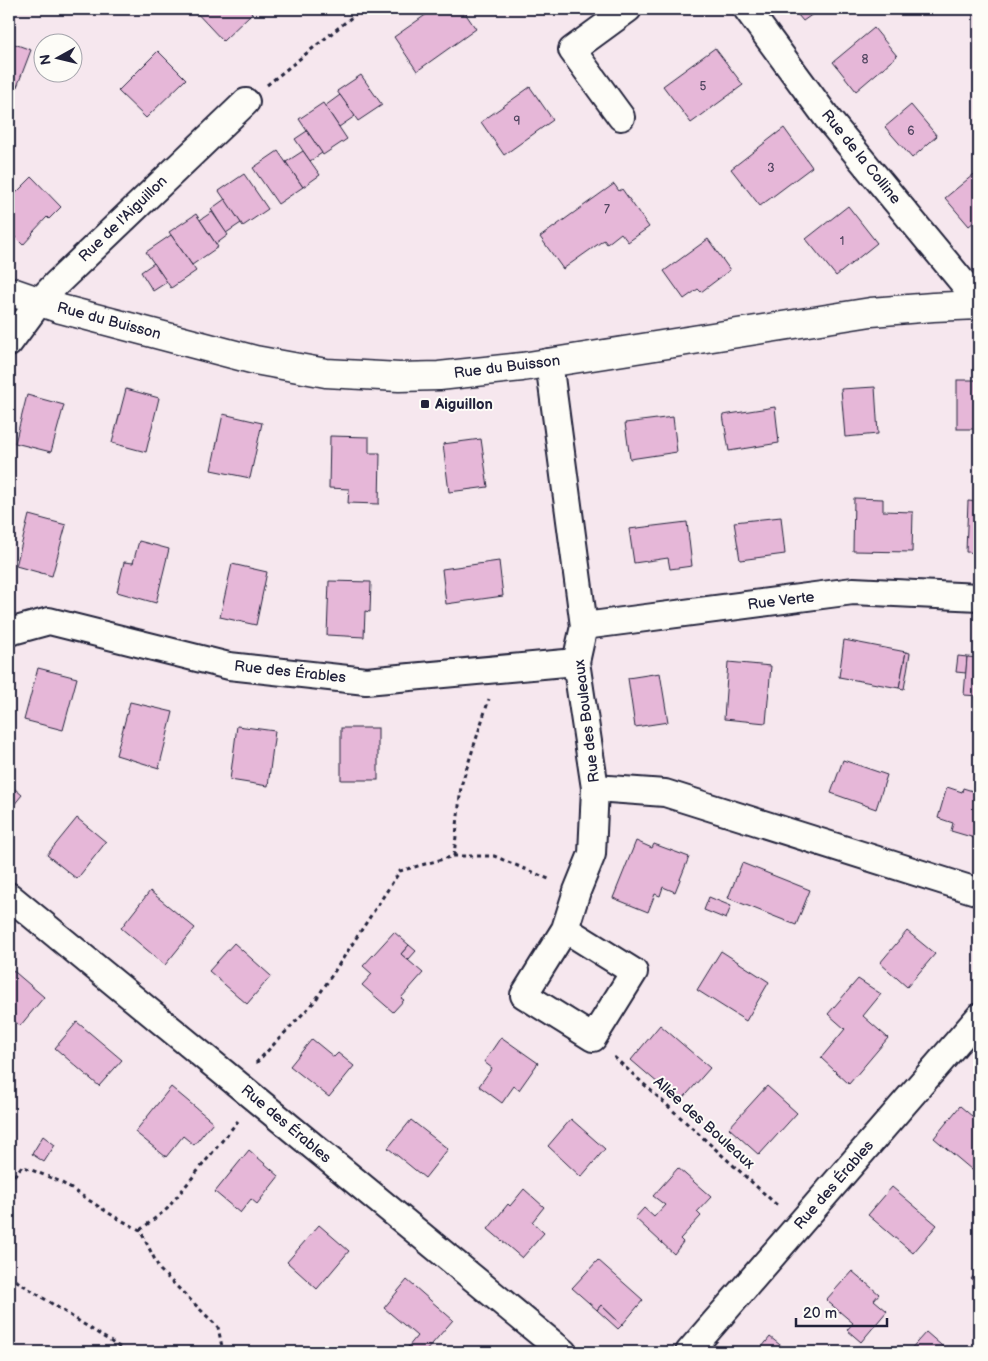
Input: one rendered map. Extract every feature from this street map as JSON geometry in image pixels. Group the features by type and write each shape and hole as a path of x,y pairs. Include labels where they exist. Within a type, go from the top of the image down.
{"street":[{"path":"621,117 572,50 628,9"},
{"name":"Rue de la Colline","path":"747,9 828,119 979,303"},
{"name":"Rue de l'Aiguillon","path":"9,343 40,301 56,284 246,102"},
{"name":"Rue du Buisson","path":"9,290 61,308 256,360 326,373 399,377 439,376 522,367 871,312 979,303"},
{"name":"Rue des Bouleaux","path":"549,362 584,626 576,662 595,788 592,854 577,891 565,929 524,995 593,1038"},
{"name":"Rue Verte","path":"584,626 853,591 979,597"},
{"name":"Rue des Érables","path":"9,632 49,621 229,666 366,681 576,662"},
{"path":"595,788 665,793 979,892"},
{"name":"Rue des Érables","path":"9,896 563,1352"},
{"path":"565,929 634,972 593,1038"},
{"name":"Rue des Érables","path":"689,1352 979,1018"}],"path":[{"path":"246,102 362,9"},
{"path":"454,856 461,786 499,669"},
{"path":"140,1230 167,1208 246,1091 315,1001 400,871 454,856 494,856 577,891"},
{"name":"Allée des Bouleaux","path":"593,1038 799,1225"},
{"path":"9,1182 22,1166 59,1181 115,1217 140,1230 160,1270 218,1327 223,1352"},
{"path":"9,1276 127,1352"}],"building":[{"path":"193,9 248,9 252,13 223,41"},
{"path":"434,9 472,9 465,13 476,29 417,71 394,37"},
{"path":"793,9 820,9 803,21"},
{"path":"874,28 897,56 856,91 833,62"},
{"path":"9,42 31,50 12,100 9,99"},
{"path":"715,48 743,85 691,123 663,86"},
{"path":"158,51 186,79 146,118 118,91"},
{"path":"361,75 382,105 358,121 337,91"},
{"path":"530,87 553,120 504,155 481,122"},
{"path":"340,95 355,116 339,127 325,106"},
{"path":"323,103 347,139 323,155 299,119"},
{"path":"911,105 937,136 912,158 885,127"},
{"path":"784,128 812,167 760,206 731,169"},
{"path":"307,131 322,153 310,161 295,139"},
{"path":"278,151 303,187 278,204 253,168"},
{"path":"303,151 320,175 303,187 286,162"},
{"path":"979,170 979,218 969,226 945,198"},
{"path":"244,174 268,209 243,226 219,191"},
{"path":"32,177 61,207 49,219 47,217 23,245 9,231 9,200"},
{"path":"614,184 619,191 622,189 649,227 628,242 621,233 607,244 604,240 563,269 540,237"},
{"path":"225,199 241,223 226,233 211,209"},
{"path":"848,206 877,243 836,276 806,239"},
{"path":"212,212 228,235 216,244 200,220"},
{"path":"196,214 218,247 192,265 169,232"},
{"path":"171,235 196,271 171,288 146,252"},
{"path":"708,239 730,270 701,292 698,289 684,299 664,271"},
{"path":"154,263 167,282 153,291 141,272"},
{"path":"957,380 979,380 979,429 957,429"},
{"path":"875,387 878,434 845,437 841,389"},
{"path":"126,389 159,398 146,452 112,443"},
{"path":"27,395 64,405 51,452 15,443"},
{"path":"775,407 779,443 729,451 723,415"},
{"path":"223,414 262,423 250,478 211,470"},
{"path":"673,417 677,452 630,459 625,423"},
{"path":"330,436 369,437 369,453 380,453 379,504 348,503 349,489 329,488"},
{"path":"481,439 488,487 449,492 443,444"},
{"path":"854,498 883,499 883,511 913,512 912,552 853,551"},
{"path":"968,501 979,502 979,553 966,552"},
{"path":"29,515 66,525 52,576 16,566"},
{"path":"781,517 785,554 740,560 734,522"},
{"path":"687,522 692,566 670,569 668,558 634,563 629,529"},
{"path":"139,541 169,549 156,603 117,592 124,562 133,563"},
{"path":"499,561 503,596 446,604 442,569"},
{"path":"232,564 267,572 256,625 220,617"},
{"path":"329,581 371,582 370,612 365,611 364,637 327,635"},
{"path":"844,640 906,652 899,688 839,677"},
{"path":"906,652 910,653 904,689 899,688"},
{"path":"958,656 967,657 966,673 956,672"},
{"path":"967,657 979,658 979,696 964,695"},
{"path":"728,662 771,666 766,723 724,719"},
{"path":"38,668 77,678 63,730 24,720"},
{"path":"660,673 668,722 635,727 628,678"},
{"path":"130,702 173,712 159,768 116,755"},
{"path":"237,726 275,731 268,786 230,780"},
{"path":"341,728 378,728 378,780 341,780"},
{"path":"843,760 887,775 876,809 831,793"},
{"path":"9,784 22,795 9,811"},
{"path":"947,787 962,792 963,788 979,793 978,839 951,831 953,823 938,818"},
{"path":"77,818 106,842 77,879 47,855"},
{"path":"636,841 652,848 654,844 689,857 675,892 663,887 660,896 655,894 648,912 613,898"},
{"path":"742,863 810,890 796,925 728,898"},
{"path":"150,891 195,928 165,965 121,928"},
{"path":"709,897 731,906 726,919 704,910"},
{"path":"907,931 935,954 907,987 880,963"},
{"path":"394,932 409,945 401,954 423,973 401,998 404,1000 393,1012 362,985 372,974 363,966"},
{"path":"234,943 271,976 247,1004 209,971"},
{"path":"409,945 416,951 408,960 401,954"},
{"path":"721,951 769,982 746,1021 697,990"},
{"path":"9,967 44,997 20,1026 9,1016"},
{"path":"858,979 881,994 863,1016 888,1038 849,1084 821,1058 845,1029 828,1014"},
{"path":"77,1022 122,1060 99,1086 55,1048"},
{"path":"660,1025 710,1068 680,1102 631,1060"},
{"path":"501,1037 538,1063 519,1090 514,1086 502,1103 479,1086 492,1068 484,1062"},
{"path":"312,1039 334,1057 338,1053 354,1066 329,1097 290,1066"},
{"path":"767,1086 797,1113 759,1155 729,1128"},
{"path":"171,1087 213,1122 194,1145 183,1136 166,1157 135,1132"},
{"path":"960,1106 979,1122 978,1175 934,1138"},
{"path":"571,1119 605,1149 581,1177 548,1146"},
{"path":"411,1120 448,1149 425,1178 388,1148"},
{"path":"43,1136 55,1145 44,1162 32,1154"},
{"path":"249,1150 279,1176 257,1204 251,1199 240,1213 215,1192"},
{"path":"678,1168 711,1197 697,1212 701,1216 680,1239 683,1242 674,1254 635,1218 644,1208 654,1217 665,1205 653,1196"},
{"path":"892,1187 937,1225 913,1253 868,1215"},
{"path":"524,1189 544,1207 532,1222 544,1233 522,1258 488,1229 508,1204 510,1206"},
{"path":"319,1225 349,1251 317,1289 287,1262"},
{"path":"598,1260 643,1300 622,1325 601,1305 597,1310 572,1288"},
{"path":"979,1269 979,1286 971,1279"},
{"path":"852,1271 879,1294 874,1300 887,1311 861,1342 847,1330 853,1323 826,1300"},
{"path":"407,1280 453,1320 425,1352 404,1352 417,1336 384,1308"},
{"path":"601,1305 622,1325 618,1329 597,1310"},
{"path":"926,1332 949,1352 908,1352"},
{"path":"770,1337 789,1352 758,1352"}],"place":[{"name":"Aiguillon","path":"425,404"}]}
